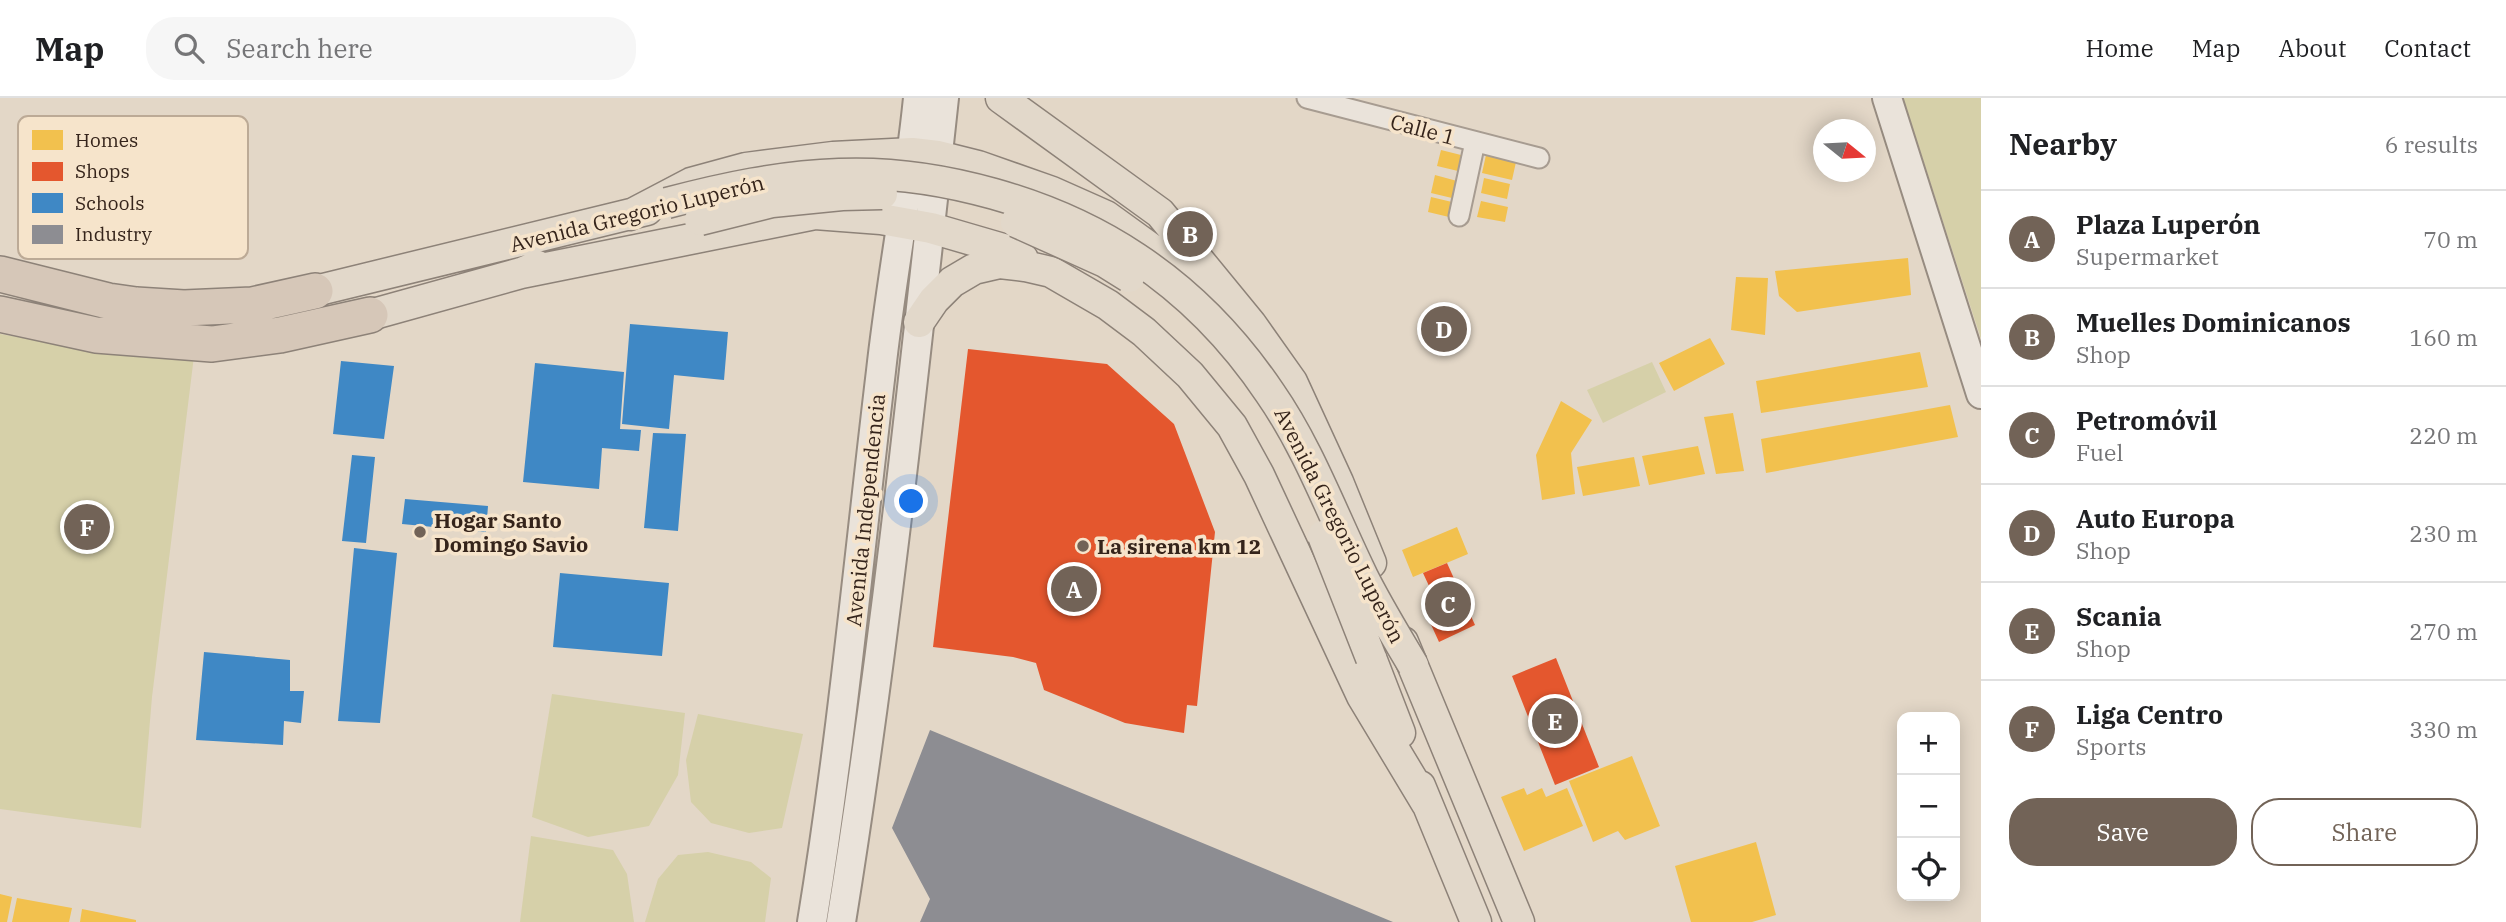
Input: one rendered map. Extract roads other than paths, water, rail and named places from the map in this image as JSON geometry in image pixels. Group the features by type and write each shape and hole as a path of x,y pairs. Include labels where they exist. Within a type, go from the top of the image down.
{"highway":[{"path":"0,261 68,277 171,292 315,291"},
{"path":"0,274 104,310 131,325 234,330 370,314"},
{"path":"0,300 39,309 104,310 136,305 184,308 252,305 315,291"},
{"path":"0,314 96,335 212,344 280,335 370,314"}],"main road":[{"name":"Avenida Independencia","path":"918,98 925,155"},
{"name":"Avenida Independencia","path":"841,922 864,773 919,322 916,226 925,155 944,98"},
{"path":"1001,98 1160,212 1251,324 1292,382 1338,482 1413,665"},
{"path":"1887,98 1981,394"},
{"path":"630,215 691,183 746,168 833,157 925,155 978,166 1052,192 1106,216 1182,268 1251,324"},
{"name":"Avenida Gregorio Luperón","path":"315,291 630,215 729,187 781,178 841,174 885,175 961,186 1061,218 1102,237 1157,274 1204,313 1235,346 1293,428 1364,579 1413,665 1519,922"},
{"name":"Avenida Gregorio Luperón","path":"370,314 521,273 578,249 772,202 842,195 882,194 990,213 1039,231 1105,262 1166,305 1211,346 1244,388 1278,440 1330,551 1427,804 1476,922"},
{"path":"521,273 815,214 881,219 1003,249 1051,272 1108,305 1144,332 1190,375 1233,426 1271,500 1362,696 1427,804"},
{"name":"Avenida Independencia","path":"812,922 847,673 888,310 916,226"},
{"path":"919,322 934,300 952,282 974,269 1000,263 1051,272"}],"street":[{"name":"Calle 1","path":"1307,98 1539,158"},
{"path":"1458,216 1475,142"}],"place":[{"name":"Muelles Dominicanos","path":"1190,234"},
{"name":"Auto Europa","path":"1444,329"},
{"name":"Liga Centro","path":"87,527"},
{"name":"Hogar Santo Domingo Savio","path":"420,532"},
{"name":"La sirena km 12","path":"1083,546"},
{"name":"Plaza Luperón","path":"1074,589"},
{"name":"Petromóvil","path":"1448,604"},
{"name":"Scania","path":"1555,721"}]}
